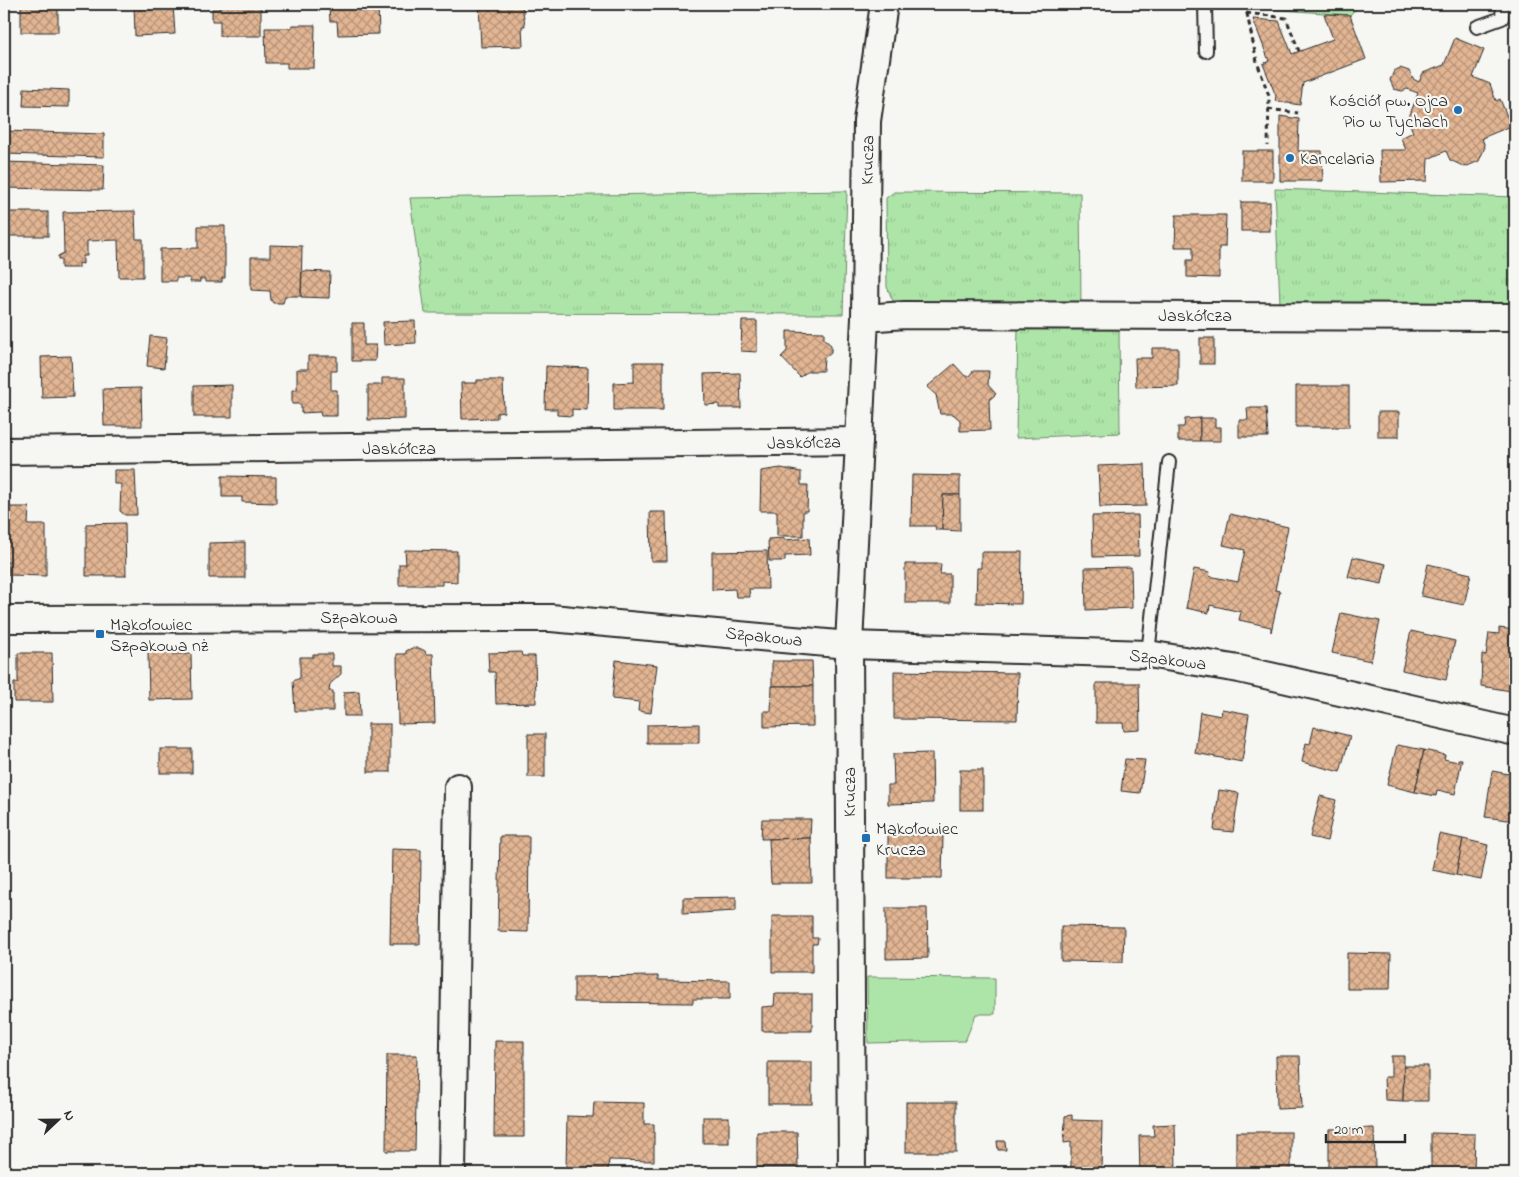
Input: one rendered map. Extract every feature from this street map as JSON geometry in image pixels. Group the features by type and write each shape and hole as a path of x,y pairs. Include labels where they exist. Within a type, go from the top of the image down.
{"street":[{"name":"Krucza","path":"864,318 868,121 884,4"},
{"name":"Jaskółcza","path":"4,451 860,441 864,318 905,314 1515,317"},
{"name":"Krucza","path":"852,1173 849,645 860,441"},
{"name":"Szpakowa","path":"4,619 551,618 849,645 1148,654 1240,669 1515,732"},
{"path":"452,1173 458,788"}],"lane":[{"path":"1205,4 1206,51"},
{"path":"1477,27 1502,18 1503,4"},
{"path":"1148,654 1169,462"}],"path":[{"path":"1245,4 1257,62 1269,96 1268,146"},
{"path":"1246,13 1286,18 1300,51"},
{"path":"1268,109 1298,112"}],"green space":[{"path":"1255,4 1360,4 1350,15 1256,8"},
{"path":"1275,189 1515,197 1515,308 1407,309 1280,303"},
{"path":"847,191 843,314 425,313 410,198"},
{"path":"894,192 1080,193 1081,307 893,301 887,287 886,198"},
{"path":"1018,326 1119,327 1120,433 1016,438"},
{"path":"867,977 995,978 995,1014 976,1014 965,1041 868,1043"}],"building":[{"path":"21,4 58,4 58,32 21,32"},
{"path":"134,4 173,4 175,34 135,36"},
{"path":"220,4 261,4 261,36 220,36 220,21 212,21 212,9 220,9"},
{"path":"337,4 378,4 379,34 338,35 337,21 330,21 329,7 337,7"},
{"path":"479,4 522,4 525,26 522,26 523,46 481,47"},
{"path":"1324,14 1350,15 1366,59 1303,83 1300,105 1275,101 1276,96 1263,64 1269,61 1253,19 1279,21 1292,54 1333,39"},
{"path":"293,25 315,25 314,68 287,68 287,63 266,63 265,28 290,28"},
{"name":"Kościół pw. Ojca Pio w Tychach","path":"1455,38 1484,50 1473,77 1490,84 1496,101 1500,99 1511,126 1482,138 1485,147 1479,161 1465,167 1450,160 1446,151 1428,159 1427,181 1381,182 1380,150 1406,150 1401,138 1413,132 1408,120 1418,93 1407,89 1402,91 1394,89 1390,80 1394,71 1400,68 1409,71 1413,79 1419,82 1423,73 1444,65"},
{"path":"24,88 69,90 69,107 23,106"},
{"path":"1280,116 1299,119 1298,151 1322,151 1323,181 1280,181"},
{"path":"4,131 104,134 104,157 4,154"},
{"path":"1242,151 1273,151 1273,181 1242,181"},
{"path":"4,162 104,165 103,190 4,188"},
{"path":"1241,202 1270,202 1270,231 1241,231"},
{"path":"135,211 136,239 143,239 143,277 119,277 118,240 87,241 87,256 83,256 83,264 79,263 79,268 61,268 61,260 58,260 58,256 64,253 63,212"},
{"path":"4,212 48,212 48,236 4,236"},
{"path":"1176,215 1226,215 1225,247 1219,247 1219,278 1187,277 1187,260 1193,260 1193,247 1175,247"},
{"path":"198,226 225,226 225,278 222,278 222,282 205,282 205,279 200,279 200,282 190,282 190,278 176,278 176,281 160,281 160,249 198,248"},
{"path":"270,245 302,246 301,296 285,296 283,303 273,303 270,291 251,290 251,257 270,257"},
{"path":"302,271 330,272 329,298 301,297"},
{"path":"415,321 416,343 384,345 383,322"},
{"path":"742,321 757,321 757,352 741,351"},
{"path":"352,323 364,323 364,345 376,345 375,361 352,361"},
{"path":"787,331 824,332 824,339 831,345 831,352 824,358 823,371 808,371 800,377 781,357 787,351"},
{"path":"150,336 167,338 164,368 147,366"},
{"path":"1200,338 1214,338 1214,364 1200,364"},
{"path":"1152,348 1178,348 1178,386 1136,387 1135,358 1152,358"},
{"path":"71,356 73,397 42,398 41,357"},
{"path":"308,356 337,356 337,371 331,371 331,390 337,390 337,416 321,416 320,412 301,413 301,404 292,404 292,390 297,390 297,369 308,369"},
{"path":"634,362 663,362 663,410 614,410 614,383 634,382"},
{"path":"954,364 965,376 969,376 973,371 989,371 988,385 996,394 989,400 990,430 960,431 960,420 953,414 940,414 936,395 927,387"},
{"path":"546,366 588,368 587,410 572,409 572,416 557,415 557,409 545,409"},
{"path":"740,373 741,408 719,408 719,404 705,405 704,374"},
{"path":"382,378 405,378 405,419 368,420 368,385 382,385"},
{"path":"477,380 503,380 504,412 497,413 497,418 462,419 461,383 477,383"},
{"path":"232,385 232,417 194,417 194,386"},
{"path":"1296,386 1349,386 1349,427 1296,427"},
{"path":"141,388 142,426 104,426 103,389"},
{"path":"1247,408 1266,408 1268,437 1239,437 1239,420 1248,420"},
{"path":"1378,412 1399,412 1399,437 1378,437"},
{"path":"1200,418 1200,441 1178,441 1178,427 1184,427 1185,419"},
{"path":"1200,418 1215,418 1215,427 1221,427 1221,441 1200,441"},
{"path":"1145,464 1146,506 1100,507 1098,466"},
{"path":"781,468 801,472 801,485 808,485 807,511 803,511 803,536 777,536 777,511 760,511 761,471"},
{"path":"114,470 135,470 137,515 125,515 120,511 121,484 114,484"},
{"path":"912,475 960,476 960,495 943,495 942,530 936,530 935,526 911,526"},
{"path":"222,476 276,477 276,503 242,502 242,497 222,497"},
{"path":"943,495 960,495 960,531 942,530"},
{"path":"4,507 29,507 28,525 46,525 46,576 8,575 8,562 4,562"},
{"path":"650,512 666,512 667,561 651,561"},
{"path":"1230,514 1288,527 1275,590 1280,591 1271,632 1271,627 1239,620 1241,612 1210,605 1209,613 1186,608 1194,569 1210,572 1209,576 1238,582 1245,550 1223,545"},
{"path":"1138,515 1139,556 1093,557 1092,516"},
{"path":"125,523 126,576 86,576 86,524"},
{"path":"784,538 784,540 809,538 810,555 785,556 785,561 769,561 768,539"},
{"path":"245,542 245,578 209,578 209,543"},
{"path":"405,550 457,551 457,582 442,581 442,585 399,585 399,564 406,564"},
{"path":"767,551 768,589 749,589 750,597 736,597 735,589 712,590 712,552"},
{"path":"981,552 1022,552 1021,604 976,603 977,568 981,568"},
{"path":"1353,557 1386,564 1382,584 1348,577"},
{"path":"905,564 941,564 940,574 950,574 950,603 905,603"},
{"path":"1428,564 1471,574 1464,605 1421,596"},
{"path":"1131,567 1132,608 1086,610 1085,568"},
{"path":"1341,613 1380,621 1371,661 1332,653"},
{"path":"1499,628 1515,630 1515,665 1511,691 1481,686 1482,654 1486,655 1489,633 1499,634"},
{"path":"1411,631 1455,641 1446,680 1402,670"},
{"path":"412,648 419,648 425,651 426,654 433,654 435,723 398,724 397,654 406,654 406,651"},
{"path":"169,652 169,654 191,654 192,699 149,700 148,653"},
{"path":"521,652 522,656 535,656 536,703 496,704 495,672 489,672 488,653"},
{"path":"18,653 52,653 53,702 14,702 14,683 18,683"},
{"path":"313,654 332,654 332,666 341,666 341,674 330,684 329,691 333,691 333,711 295,711 293,681 300,678 300,657 313,657"},
{"path":"616,660 657,665 651,713 638,711 639,702 612,699"},
{"path":"772,661 812,661 813,686 772,686"},
{"path":"894,671 1018,673 1017,720 894,719"},
{"path":"1096,683 1139,683 1140,730 1124,731 1123,723 1096,723"},
{"path":"772,686 813,686 813,726 764,727 764,711 771,711"},
{"path":"359,691 360,716 344,716 344,692"},
{"path":"1222,709 1249,714 1242,762 1195,753 1200,712 1221,716"},
{"path":"368,724 390,724 390,772 368,772"},
{"path":"699,724 699,743 647,743 647,725"},
{"path":"1314,727 1350,736 1340,772 1302,762 1306,743 1310,744"},
{"path":"528,734 545,734 545,777 528,777"},
{"path":"1397,745 1424,750 1415,792 1387,785"},
{"path":"160,749 192,749 192,773 160,773"},
{"path":"1424,750 1445,755 1444,759 1458,762 1458,759 1462,759 1455,794 1437,790 1436,796 1415,792"},
{"path":"1512,752 1515,753 1515,821 1485,817 1492,771 1509,774"},
{"path":"932,753 933,803 888,804 888,785 894,785 893,754"},
{"path":"1125,759 1145,760 1140,793 1121,791"},
{"path":"960,770 983,770 983,810 960,810"},
{"path":"1219,790 1239,793 1233,832 1214,830"},
{"path":"1320,796 1336,800 1327,841 1310,837"},
{"path":"762,819 811,819 810,838 761,839"},
{"path":"1439,834 1463,839 1456,875 1432,870"},
{"path":"888,835 943,835 942,878 888,878"},
{"path":"500,836 529,836 528,932 498,931"},
{"path":"811,838 812,883 771,883 769,839"},
{"path":"1463,839 1488,845 1481,880 1456,875"},
{"path":"392,849 421,850 420,944 390,944"},
{"path":"736,897 736,911 683,914 683,898"},
{"path":"886,908 927,908 928,958 886,959"},
{"path":"772,916 812,916 812,938 818,938 817,944 812,944 812,972 772,972"},
{"path":"1061,926 1124,927 1123,962 1061,961"},
{"path":"1347,953 1391,954 1390,989 1347,989"},
{"path":"658,976 658,980 730,981 730,999 693,999 693,1003 574,1002 574,977"},
{"path":"775,994 812,994 812,1031 762,1031 762,1007 774,1006"},
{"path":"495,1041 524,1041 524,1137 494,1137"},
{"path":"387,1055 417,1055 415,1151 386,1151"},
{"path":"1276,1056 1300,1056 1302,1108 1277,1109"},
{"path":"1391,1056 1404,1056 1403,1101 1385,1100 1384,1077 1391,1077"},
{"path":"768,1062 812,1062 812,1104 768,1104"},
{"path":"1404,1066 1428,1066 1428,1101 1403,1101"},
{"path":"1512,1098 1515,1098 1515,1152 1513,1152"},
{"path":"594,1102 644,1103 644,1124 654,1124 654,1161 609,1160 608,1170 566,1170 567,1116 593,1117"},
{"path":"906,1102 956,1102 956,1152 906,1152"},
{"path":"1072,1115 1072,1120 1102,1121 1101,1173 1082,1173 1082,1168 1071,1168 1071,1142 1064,1143 1065,1116"},
{"path":"703,1117 729,1117 729,1143 703,1143"},
{"path":"1175,1124 1176,1171 1140,1173 1139,1136 1154,1136 1153,1125"},
{"path":"1374,1128 1375,1168 1329,1169 1329,1129"},
{"path":"757,1132 797,1132 798,1168 757,1168"},
{"path":"1236,1132 1291,1132 1291,1172 1236,1172"},
{"path":"1431,1133 1475,1134 1474,1173 1431,1173"},
{"path":"997,1141 1005,1141 1006,1150 998,1150"}],"place":[{"name":"Kościół pw. Ojca Pio w Tychach","path":"1458,110"},
{"name":"Kancelaria","path":"1290,158"},
{"name":"Mąkołowiec Szpakowa nż","path":"100,634"},
{"name":"Mąkołowiec Krucza","path":"866,838"}]}
